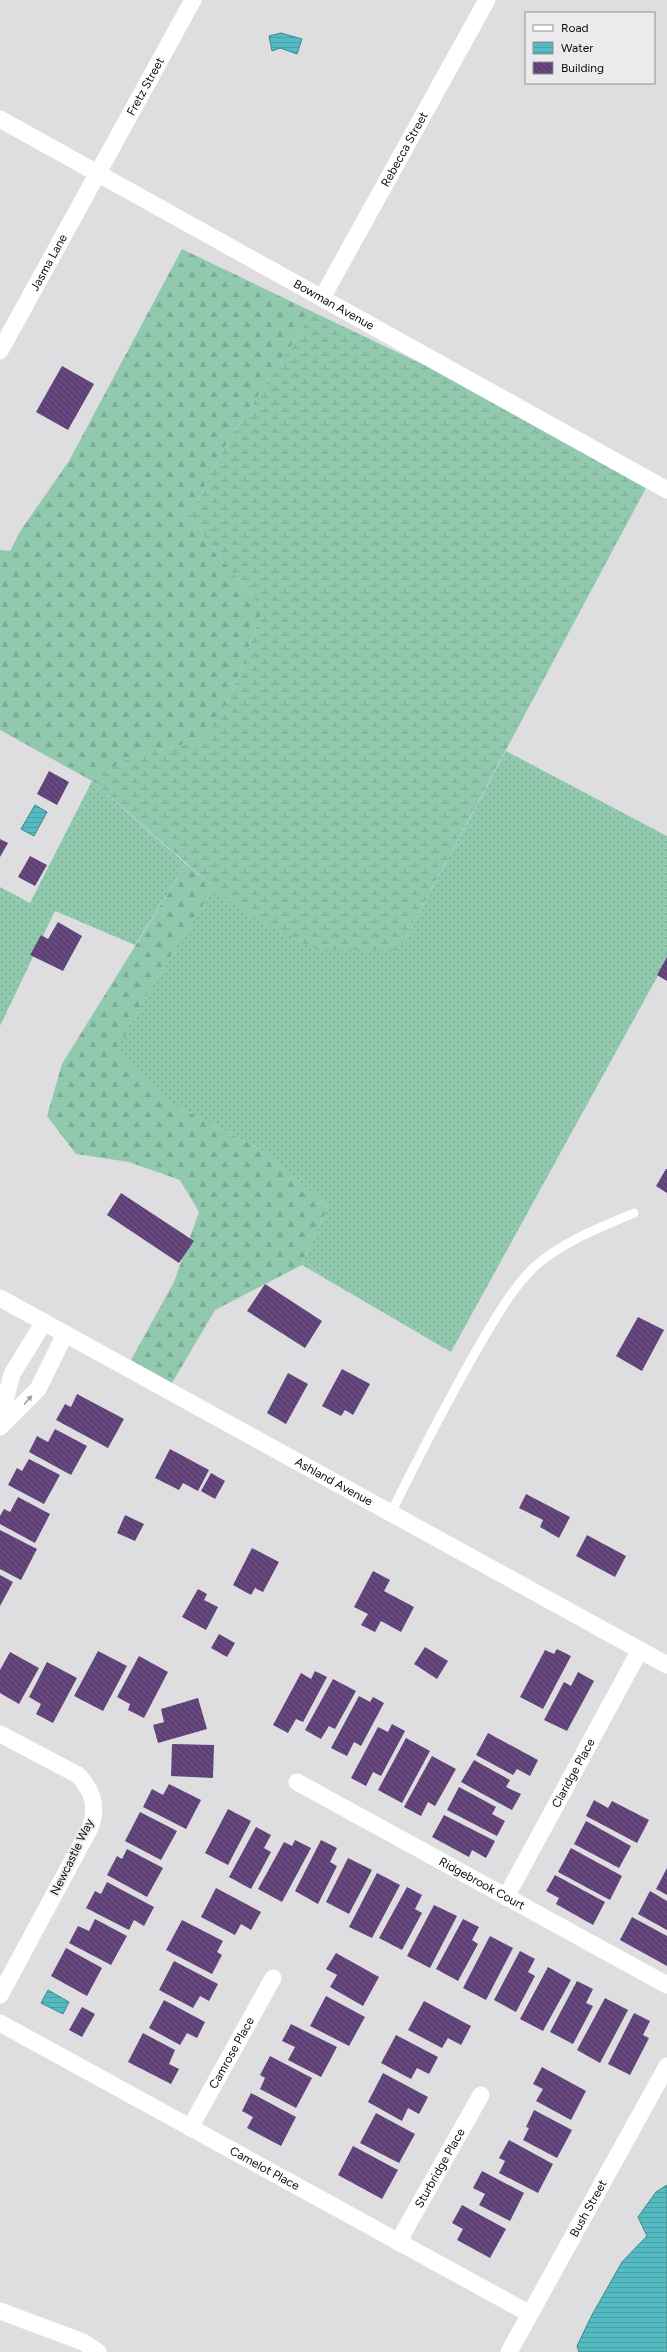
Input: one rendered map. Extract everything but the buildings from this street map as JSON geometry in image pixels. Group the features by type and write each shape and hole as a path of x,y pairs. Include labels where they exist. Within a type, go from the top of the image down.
{"street":[{"name":"Fretz Street","path":"98,173 193,0"},
{"name":"Rebecca Street","path":"322,298 487,0"},
{"name":"Bowman Avenue","path":"0,119 667,490"},
{"name":"Jasma Lane","path":"0,351 98,173"},
{"name":"Ashland Avenue","path":"0,1298 667,1665"},
{"path":"0,1420 12,1374 44,1322"},
{"path":"0,1427 38,1389 64,1334"},
{"name":"Claridge Place","path":"506,1897 640,1650"},
{"name":"Newcastle Way","path":"0,1734 78,1775 87,1785 93,1797 94,1810 90,1828 0,1995"},
{"name":"Ridgebrook Court","path":"297,1782 667,1985"},
{"name":"Camrose Place","path":"190,2128 273,1978"},
{"name":"Camelot Place","path":"0,2023 530,2314"},
{"name":"Bush Street","path":"509,2352 667,2066"},
{"name":"Sturbridge Place","path":"398,2242 481,2095"},
{"path":"0,2311 83,2342 98,2352"}],"lane":[{"path":"391,1512 453,1392 491,1326 512,1295 539,1263 579,1238 634,1213"}],"green space":[{"path":"182,249 313,312 224,448 190,515 217,555 263,608 232,693 206,739 130,757 92,781 0,730 0,550 10,551 21,530 69,461"},
{"path":"313,312 428,367 646,488 399,950 313,949 240,910 92,781 130,757 205,739 232,693 263,608 217,555 190,515 224,448"},
{"path":"506,751 667,836 667,959 451,1352 302,1265 328,1206 260,1149 163,1099 116,1051 141,1004 214,887 240,910 399,950"},
{"path":"92,781 186,864 135,945 55,911 0,1026 0,887 30,903"},
{"path":"186,864 214,887 141,1004 117,1051 163,1099 260,1149 328,1206 302,1265 215,1310 172,1383 131,1360 174,1282 199,1212 180,1180 129,1162 76,1154 47,1116 62,1064"}],"water":[{"path":"281,33 302,39 297,54 280,48 272,51 269,36"},
{"path":"35,805 47,812 34,836 21,829"},
{"path":"48,1990 69,2002 63,2014 41,2003"},
{"path":"667,2185 667,2352 579,2352 577,2346 592,2315 622,2262 647,2236 638,2217 656,2192"}]}
